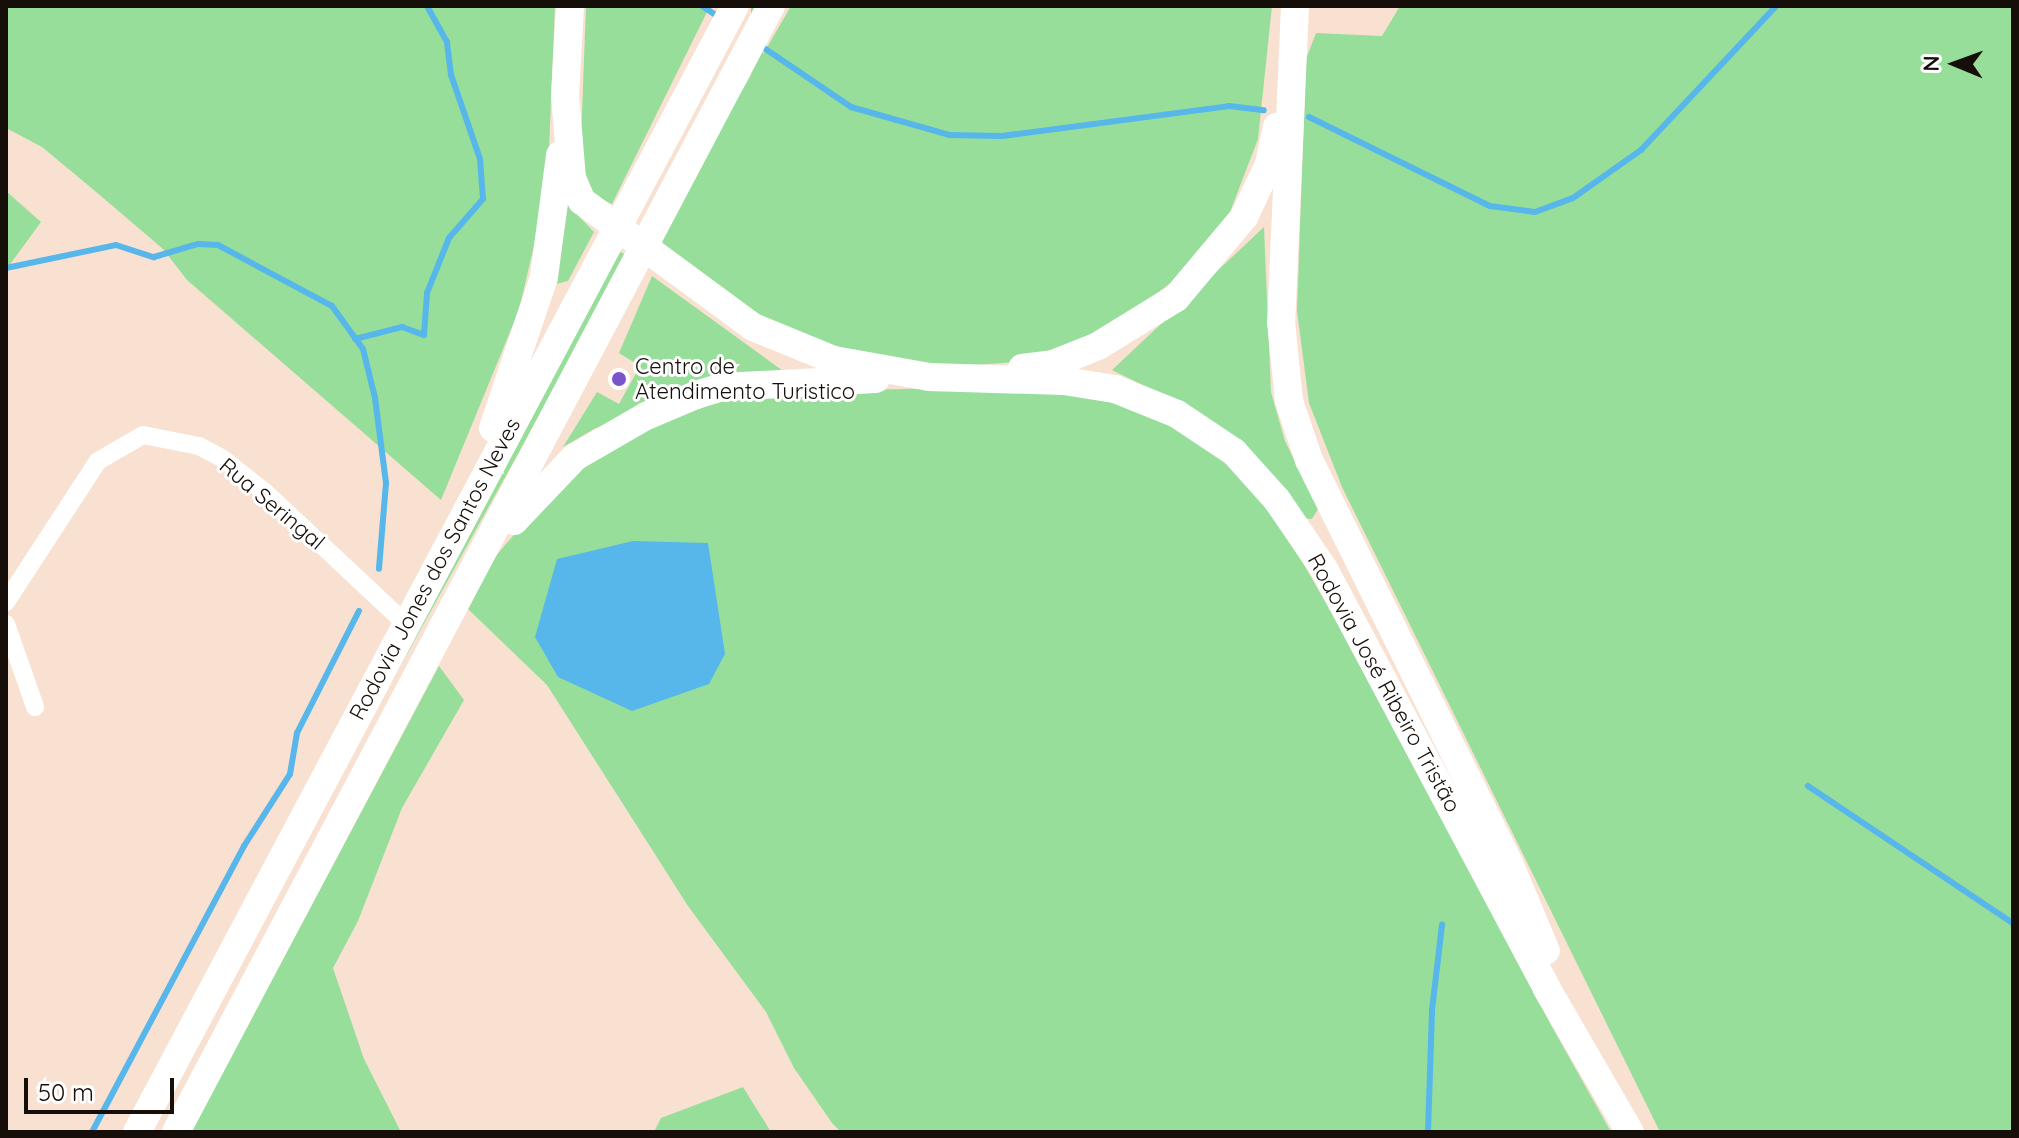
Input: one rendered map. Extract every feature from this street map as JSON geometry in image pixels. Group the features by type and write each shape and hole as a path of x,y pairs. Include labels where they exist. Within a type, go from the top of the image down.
{"main road":[{"name":"Rodovia José Ribeiro Tristão","path":"570,6 565,95 572,178 582,201 617,231 753,327 795,347 941,377 1115,389 1177,414 1234,452 1277,500 1324,569 1630,1132"},
{"name":"Rodovia Jones dos Santos Neves","path":"137,1132 735,6"},
{"name":"Rodovia Jones dos Santos Neves","path":"176,1132 771,6"},
{"name":"Rodovia José Ribeiro Tristão","path":"1295,10 1281,322 1289,401 1309,460 1347,541 1509,863 1587,1056"},
{"path":"483,554 552,475 575,457 646,416 696,395 723,387 941,377 1053,364 1143,322 1194,281 1244,217 1269,164 1295,10"},
{"path":"458,523 522,351 544,277 554,226 565,95"}],"street":[{"name":"Rua Seringal","path":"6,602 98,461 143,435 199,446 223,459 265,492 406,624"},
{"path":"6,624 35,707"}],"green space":[{"path":"6,6 555,6 548,174 533,250 519,310 441,500 187,280 163,249 42,147 6,128"},
{"path":"586,6 710,6 612,204 595,197 580,167"},
{"path":"751,6 763,6 763,239 751,239"},
{"path":"791,6 1272,6 1258,139 1230,212 1188,270 1114,325 1031,361 942,367 841,350 763,319 664,255 661,230"},
{"path":"1400,6 2013,6 2013,1132 1660,1132 1342,487 1309,403 1297,311 1306,59 1316,33 1382,36"},
{"path":"6,191 41,222 6,270"},
{"path":"568,205 594,232 568,281 556,284"},
{"path":"1264,227 1271,392 1285,441 1318,509 1312,519 1301,518 1169,398 1112,370"},
{"path":"619,251 628,256 145,1127 136,1122"},
{"path":"652,276 786,373 709,381 594,429 563,447 597,392 619,404 640,366 619,353"},
{"path":"998,387 1116,399 1208,442 1280,523 1417,762 1551,1025 1611,1132 841,1132 832,1123 794,1068 766,1012 688,906 547,685 468,609 489,564 546,497 594,454 720,398 761,392"},
{"path":"439,666 464,700 402,808 358,921 333,968 364,1059 401,1132 191,1132"},
{"path":"743,1087 771,1132 654,1132 661,1118"}],"water":[{"path":"633,541 708,543 725,654 709,684 632,711 558,677 535,637 557,559"}],"waterway":[{"path":"355,339 402,327 424,335 427,293 449,238 483,199 480,159 451,75 447,42 427,6"},
{"path":"702,6 719,17"},
{"path":"1309,117 1490,206 1535,212 1573,198 1641,150 1776,6"},
{"path":"758,44 851,107 949,135 1002,136 1229,106 1264,110"},
{"path":"6,268 116,245 154,257 198,244 218,245 332,306 363,349 375,398 386,483 379,569"},
{"path":"92,1132 244,846 290,774 297,733 359,611"},
{"path":"1808,786 2013,923"},
{"path":"1428,1132 1432,1010 1442,925"}],"place":[{"name":"Centro de Atendimento Turistico","path":"619,379"}]}
